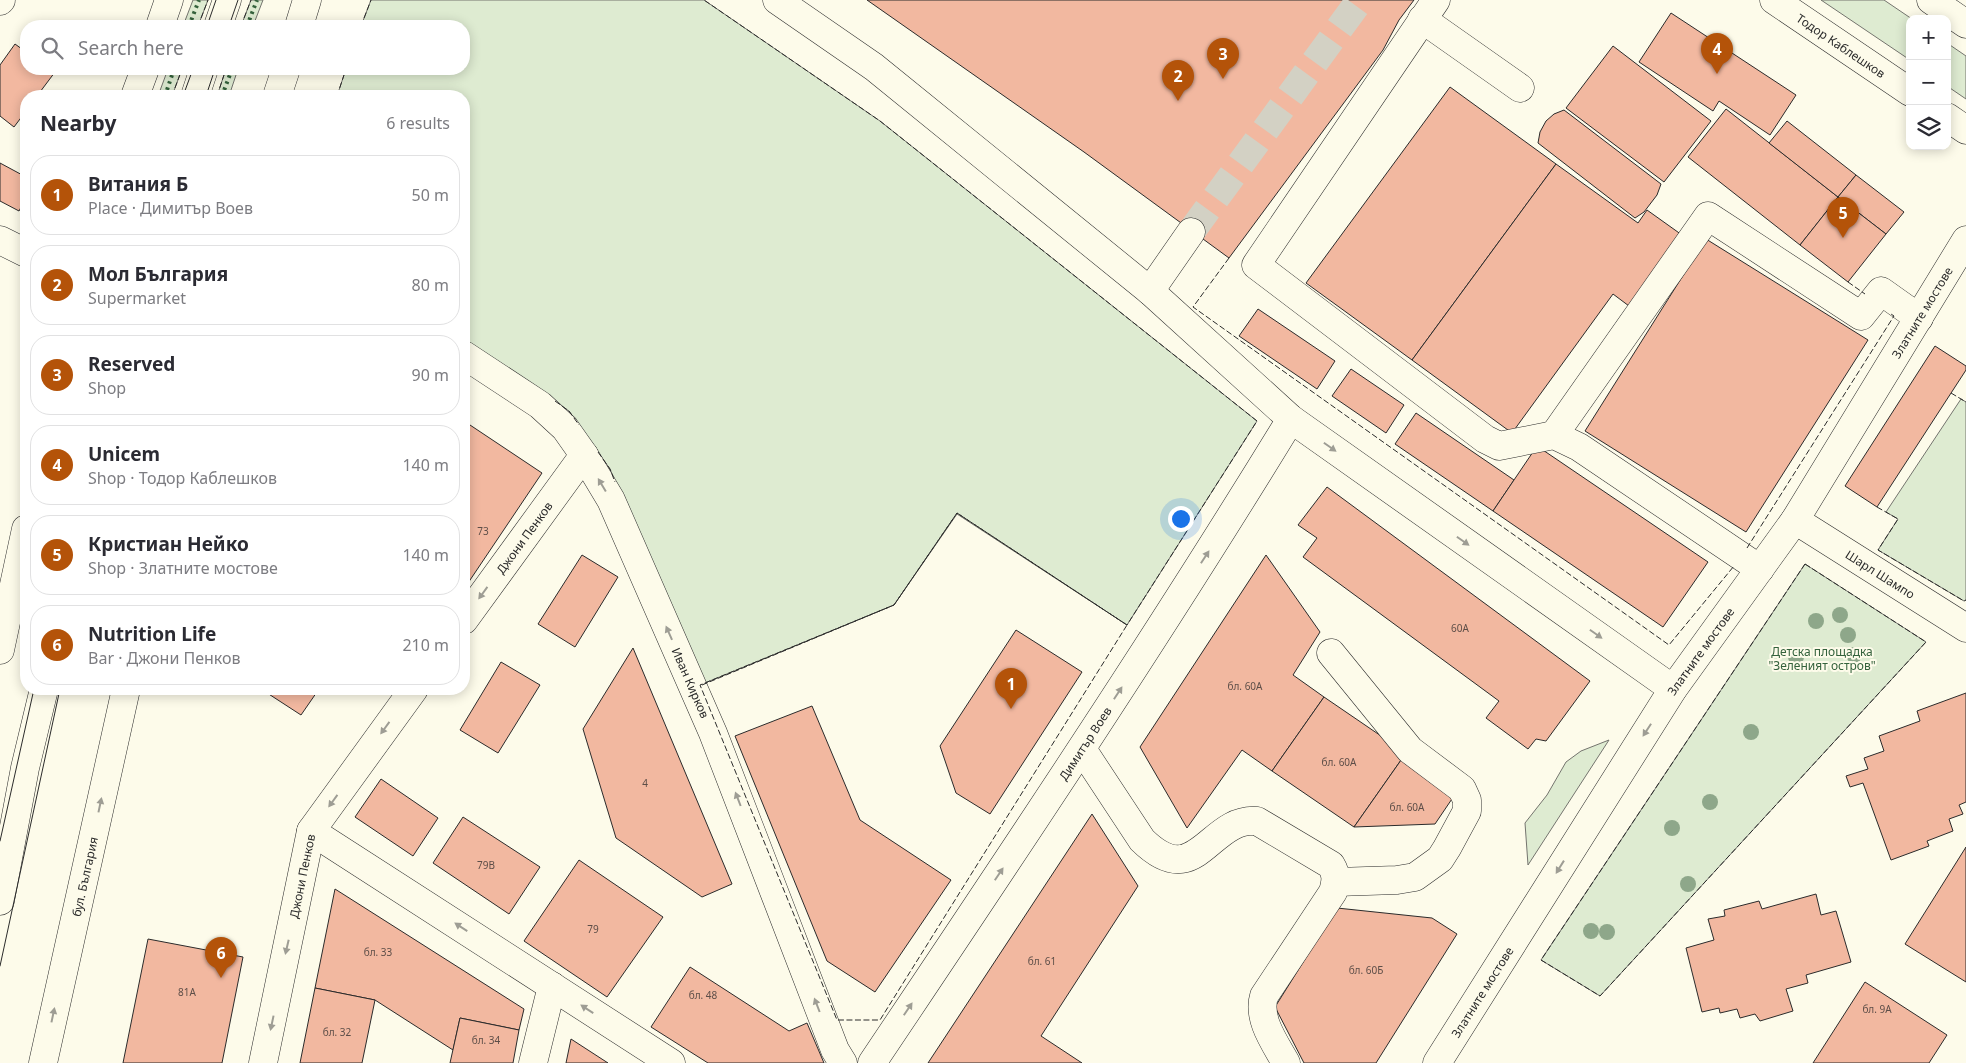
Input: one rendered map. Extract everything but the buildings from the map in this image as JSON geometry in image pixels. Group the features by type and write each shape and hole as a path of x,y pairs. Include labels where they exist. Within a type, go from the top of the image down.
{"street":[{"path":"162,20 169,0"},
{"path":"220,20 227,0"},
{"path":"301,20 308,0"},
{"path":"777,0 874,67 1150,291 1291,419 1673,689"},
{"name":"Тодор Каблешков","path":"1774,0 1906,89"},
{"path":"1931,0 1966,24"},
{"path":"1520,88 1429,10 1256,265 1485,439 1499,446 1554,436 1579,447 1760,569"},
{"path":"137,90 142,75"},
{"path":"197,90 202,75"},
{"path":"279,90 284,75"},
{"path":"1951,120 1966,130"},
{"path":"1554,436 1708,216 1861,316 1881,291 1919,318"},
{"path":"1150,291 1191,232"},
{"path":"0,240 20,250"},
{"name":"Златните мостове","path":"1437,1063 1673,689 1795,520 1966,240"},
{"name":"Иван Кирков","path":"470,359 540,406 565,428 611,500 713,733 835,1050 843,1063"},
{"name":"Димитър Воев","path":"872,1063 1082,749 1291,419"},
{"name":"Джони Пенков","path":"470,612 584,455"},
{"name":"Шарл Шампо","path":"1795,520 1966,628"},
{"path":"0,650 7,593 20,549"},
{"path":"1331,653 1410,750 1462,789 1467,800 1467,812 1448,848 1440,859 1415,877 1396,880 1336,882"},
{"path":"0,901 25,768 43,695"},
{"name":"бул. България","path":"43,1063 125,695"},
{"name":"Джони Пенков","path":"263,1063 311,831 410,695"},
{"path":"1082,749 1142,840 1154,852 1166,859 1193,856 1235,824 1242,821 1257,820 1331,865 1336,873 1333,892 1264,996 1262,1002 1263,1017 1286,1063"},
{"path":"311,831 671,1063"},
{"path":"533,1063 552,986"}],"green space":[{"path":"193,0 208,0 200,20 185,20"},
{"path":"251,0 263,0 255,20 243,20"},
{"path":"371,0 704,0 880,121 1257,421 1127,625 957,514 894,605 700,685 610,469 569,411 470,346 470,90 339,90 344,75 470,75 470,20 363,20"},
{"path":"1821,0 1884,0 1906,15 1906,57"},
{"path":"1951,46 1966,56 1966,99 1951,89"},
{"path":"166,75 180,75 174,90 160,90"},
{"path":"224,75 236,75 231,90 219,90"},
{"path":"1961,399 1966,402 1966,600 1964,601 1878,550 1898,519 1886,512"},
{"name":"Детска площадка \"Зеленият остров\"","path":"1805,564 1926,642 1600,996 1541,960"},
{"path":"1609,740 1528,865 1525,823 1547,795 1566,762 1581,751"}],"tunnel":[{"path":"1191,232 1360,0"}],"tram line":[{"path":"209,20 216,0"},
{"path":"231,20 238,0"},
{"path":"185,90 191,75"},
{"path":"208,90 213,75"},
{"path":"0,841 33,695"},
{"path":"0,966 59,695"}],"hedge":[{"path":"191,20 199,0"},
{"path":"249,20 257,0"},
{"path":"167,90 172,75"},
{"path":"224,90 230,75"}],"fence":[{"path":"200,20 208,0"},
{"path":"243,20 251,0"},
{"path":"363,20 371,0"},
{"path":"702,685 894,605 957,513 1127,625 1257,421 880,121 704,0"},
{"path":"174,90 180,75"},
{"path":"219,90 224,75"},
{"path":"339,90 344,75"},
{"path":"1229,258 1193,307 1669,645 1734,566"},
{"path":"1848,282 1865,294"},
{"path":"1747,548 1894,316 1891,314"},
{"path":"1951,393 1966,402"},
{"path":"555,401 569,411 579,425"},
{"path":"598,452 610,469 615,482"},
{"path":"1877,507 1898,519 1878,550 1964,601 1966,600"},
{"path":"957,513 1127,625 880,1020 837,1020 700,685 894,605 957,513"},
{"path":"1805,564 1926,642 1600,996 1541,960 1805,564"}],"place":[{"name":"Unicem","path":"1717,74"},
{"name":"Reserved","path":"1223,79"},
{"name":"Мол България","path":"1178,101"},
{"name":"Кристиан Нейко","path":"1843,238"},
{"name":"Витания Б","path":"1011,709"},
{"name":"Nutrition Life","path":"221,978"}]}
